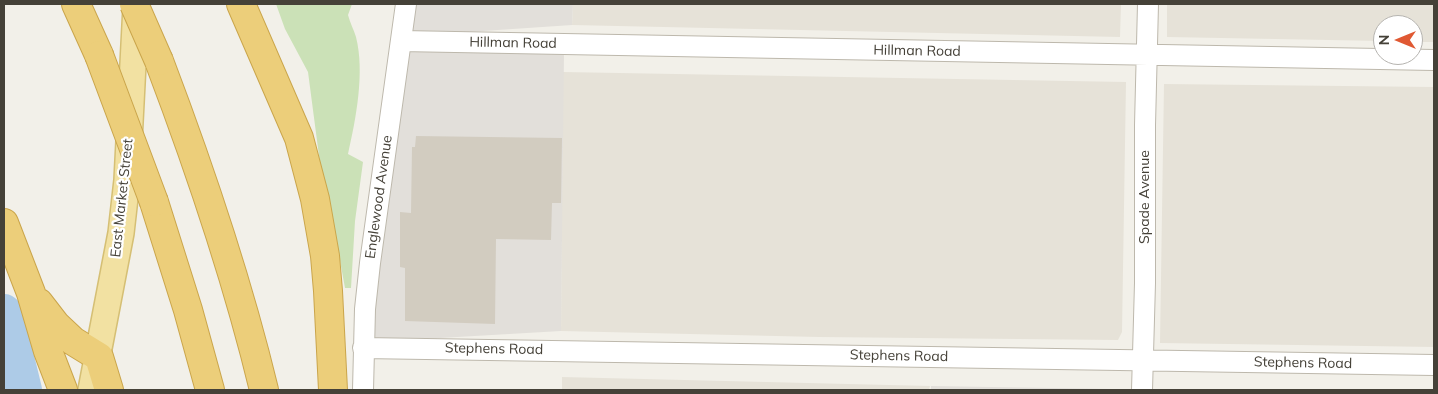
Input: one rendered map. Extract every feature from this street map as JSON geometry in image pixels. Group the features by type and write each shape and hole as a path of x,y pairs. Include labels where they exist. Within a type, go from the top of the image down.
{"highway":[{"path":"76,4 99,56 154,202 188,310 210,390"},
{"path":"135,4 188,136 214,213 264,390"},
{"path":"241,4 299,138 315,199 328,291 333,390"},
{"path":"4,223 31,293 48,351 63,390"},
{"path":"31,293 56,325 73,341 99,357 109,390"}],"main road":[{"name":"East Market Street","path":"91,390 99,357 121,233 127,180 135,4"}],"street":[{"name":"Spade Avenue","path":"1142,390 1148,4"},
{"name":"Englewood Avenue","path":"363,390 363,348 370,263 401,41 403,6"},
{"name":"Hillman Road","path":"401,41 1017,53 1148,53 1434,60"},
{"name":"Stephens Road","path":"363,348 1434,365"}],"shaded area":[{"path":"417,4 573,4 572,25 409,36"},
{"path":"573,4 1121,4 1120,37 572,25"},
{"path":"1167,4 1434,4 1434,42 1423,42 1423,15 1373,15 1373,41 1167,37"},
{"path":"408,48 564,52 561,331 371,342 372,305"},
{"path":"563,72 1126,82 1122,332 1118,340 819,337 561,331"},
{"path":"1164,84 1434,87 1434,347 1160,343"},
{"path":"562,377 930,386 929,390 562,390"},
{"path":"931,386 1112,389 931,390"}],"green space":[{"path":"276,4 352,4 348,15 359,51 360,80 348,154 363,162 355,221 351,288 345,288 321,171 308,72 285,29"},
{"path":"4,312 8,324 21,390 4,390"}],"building":[{"path":"416,136 562,138 561,203 552,203 551,240 496,239 495,324 405,321 405,268 400,267 400,212 411,213 412,147 415,147"}],"waterway":[{"path":"4,312 24,390"}]}
